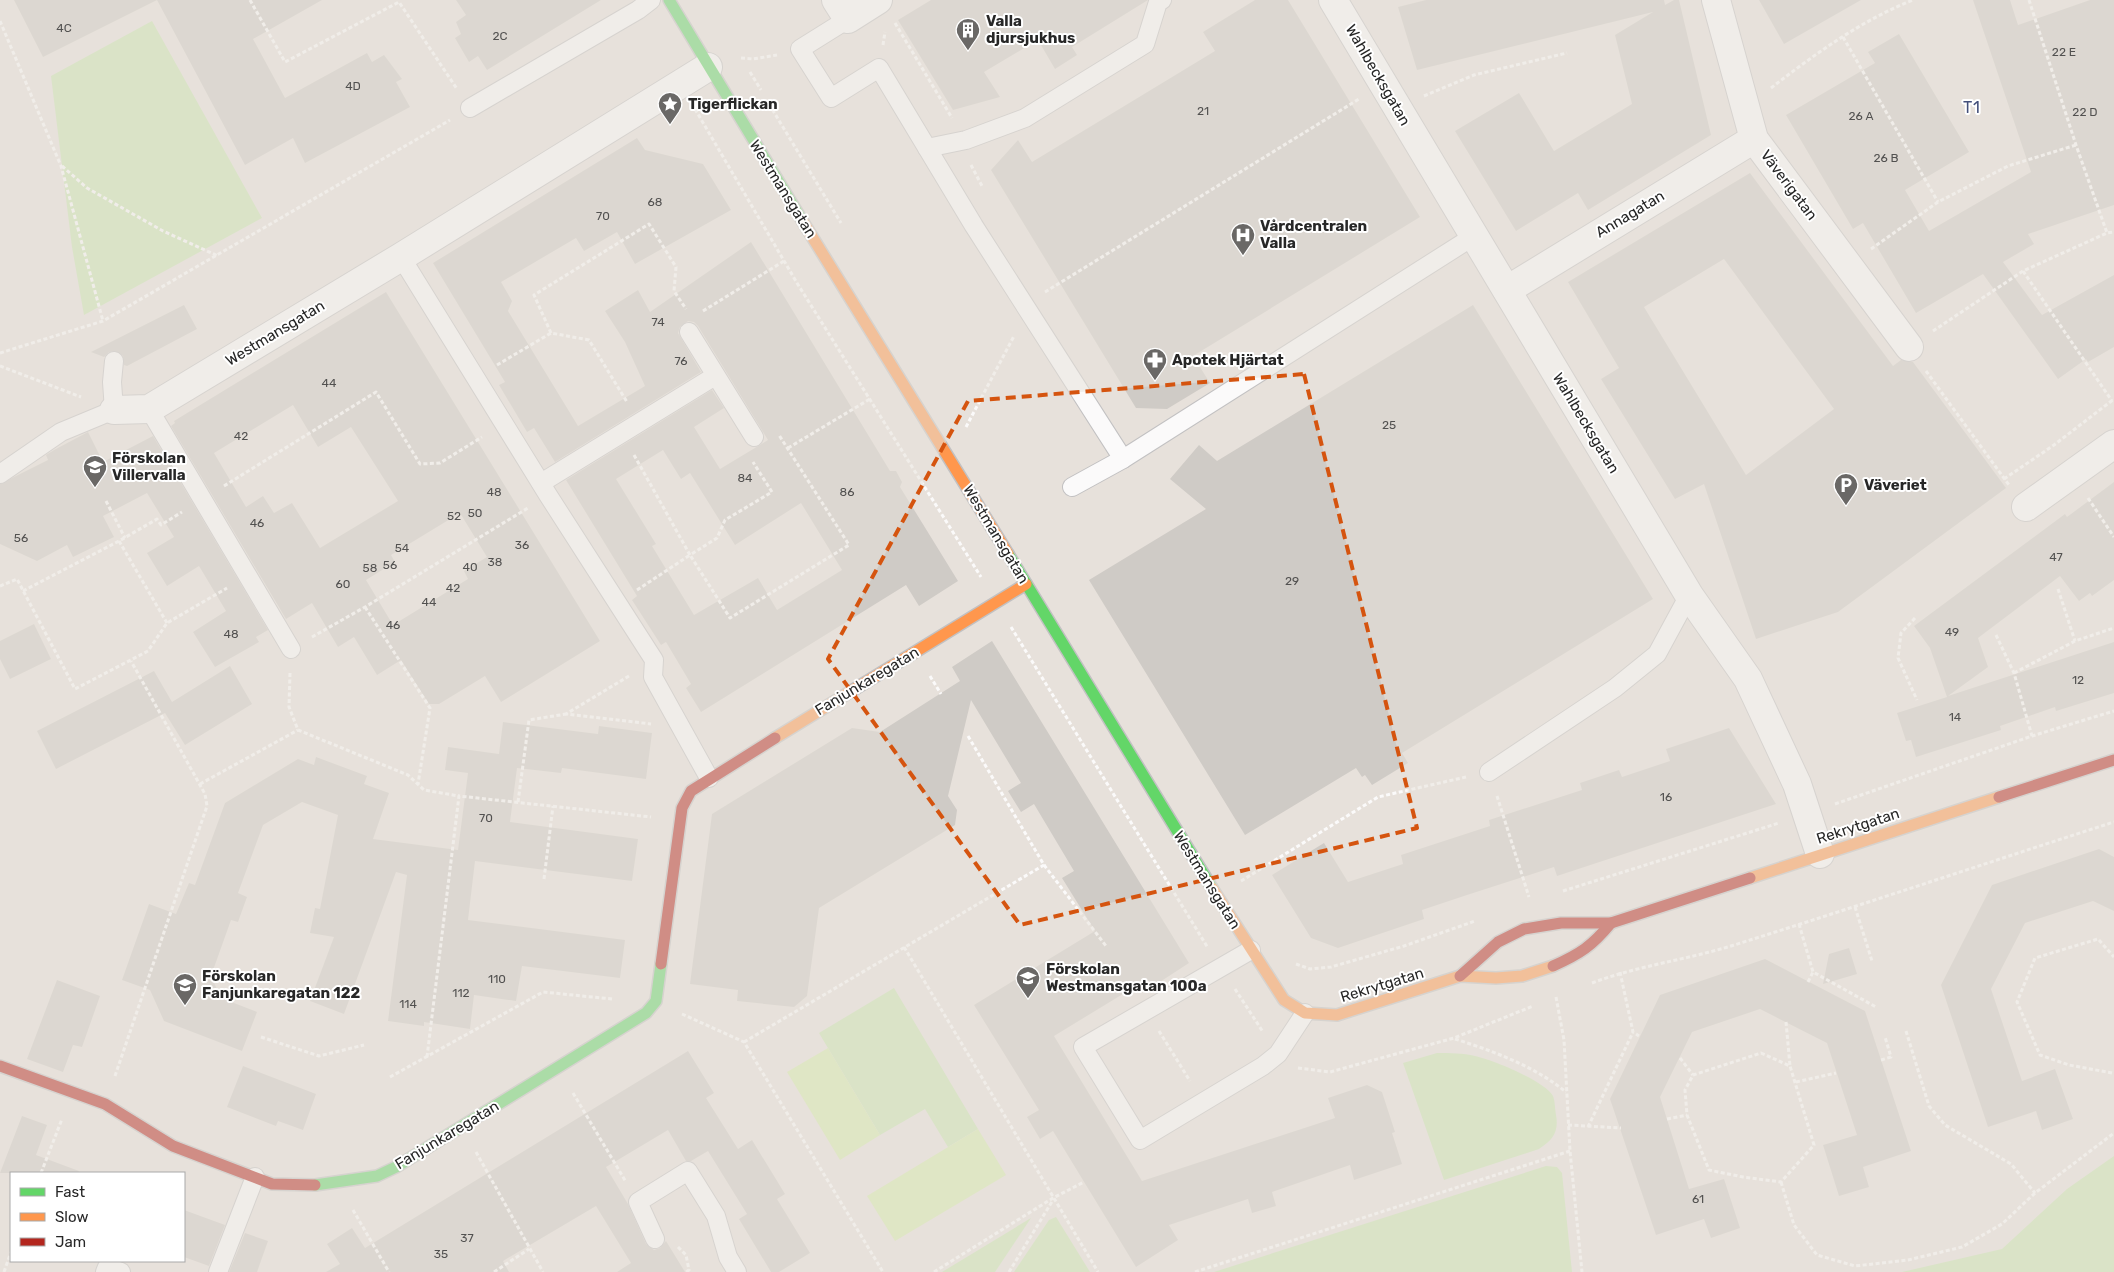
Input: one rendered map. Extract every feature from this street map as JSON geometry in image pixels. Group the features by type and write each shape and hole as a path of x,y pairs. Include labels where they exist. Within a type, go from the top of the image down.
{"street":[{"name":"Westmansgatan","path":"669,0 708,67 1147,784 1251,950 1284,1000 1305,1014"},
{"name":"Wahlbecksgatan","path":"1333,0 1689,595 1748,679 1797,784 1820,854"},
{"name":"Väverigatan","path":"1716,0 1744,108 1754,138 1909,347"},
{"path":"842,9 886,10"},
{"name":"Westmansgatan","path":"114,410 149,409 401,257 708,67"},
{"name":"Annagatan","path":"1506,290 1754,138"},
{"path":"2026,507 2114,444"},
{"name":"Fanjunkaregatan","path":"0,1066 105,1104 173,1146 272,1184 306,1186 377,1176 396,1167 646,1013 656,1001 682,808 691,791 709,778 1026,584"},
{"name":"Rekrytgatan","path":"1460,976 1492,948 1511,935 1539,925 1565,922 1611,923 2114,760"},
{"name":"Rekrytgatan","path":"1305,1014 1337,1015 1460,976 1496,978 1522,976 1547,969 1572,958 1593,944 1611,923"}],"lane":[{"path":"470,108 638,10 651,0"},
{"path":"927,148 966,140 1025,118 1145,44 1158,2 1162,0"},
{"path":"842,9 800,50 831,98 879,68 1027,310 1123,459"},
{"path":"1072,487 1123,459 1474,236"},
{"path":"401,257 503,424 654,660 654,677 709,778"},
{"path":"690,325 715,376 754,437"},
{"path":"0,474 61,432 114,410 114,361"},
{"path":"544,489 622,433 715,376"},
{"path":"149,409 291,649"},
{"path":"1489,772 1615,688 1657,654 1689,595"},
{"path":"1251,950 1083,1047 1140,1140 1263,1066 1278,1054 1305,1014"},
{"path":"655,1239 638,1202 688,1171 716,1216 728,1257 737,1272"},
{"path":"218,1272 255,1177"},
{"path":"106,1272 108,1267 121,1272"}],"path":[{"path":"0,353 103,321 218,256 470,108 401,1 286,62 250,0"},
{"path":"1744,108 1794,70 1843,37 1886,10 1913,0"},
{"path":"2029,0 2107,233"},
{"path":"886,10 966,140 972,168 986,193"},
{"path":"0,21 61,166 103,321"},
{"path":"1843,37 1938,202"},
{"path":"741,58 761,58 800,50"},
{"path":"1397,108 1474,75 1567,53"},
{"path":"966,427 1027,310 1044,292 1382,84"},
{"path":"1848,265 1938,202 2008,166 2076,145"},
{"path":"61,166 87,188 163,231 218,256"},
{"path":"551,333 534,295 649,224 676,268 674,291 690,325 784,261"},
{"path":"2026,507 1909,347 2024,271 2107,233 2114,232"},
{"path":"2004,479 2054,445 2113,400 2024,271"},
{"path":"1040,284 1050,301"},
{"path":"475,378 551,333 589,340 627,402 622,433 690,555 730,618 849,545 773,425 742,444 772,492 725,520 717,538 690,555 617,602"},
{"path":"0,366 114,410"},
{"path":"23,590 125,538 157,519 160,525 376,392 420,464 440,463 503,424"},
{"path":"788,448 870,399"},
{"path":"544,489 365,607 291,649 289,706 298,730 408,775 424,790 459,796 655,818"},
{"path":"2084,493 2114,537"},
{"path":"106,501 125,538"},
{"path":"119,541 167,622"},
{"path":"0,586 17,579 75,689 148,651 167,622 248,577"},
{"path":"2058,589 2075,641"},
{"path":"365,607 430,708 418,784"},
{"path":"1915,618 1901,633 1898,658 1917,700"},
{"path":"2014,673 2075,641 2114,628"},
{"path":"1996,635 2014,673 2032,736"},
{"path":"566,714 654,660"},
{"path":"105,1104 207,806 206,794 131,661"},
{"path":"927,670 941,694"},
{"path":"1558,893 1806,814 2032,736 2114,711"},
{"path":"518,802 529,720 566,714 682,727"},
{"path":"200,784 298,730"},
{"path":"968,736 1044,865 1106,946"},
{"path":"1240,882 1378,798 1489,772 1530,902"},
{"path":"427,1057 459,796"},
{"path":"544,879 553,806"},
{"path":"1584,986 1620,972 1697,956 1855,907 2114,822"},
{"path":"744,1042 1044,865"},
{"path":"1855,907 1872,961"},
{"path":"1331,967 1404,946 1476,921"},
{"path":"1800,924 1813,972 1808,982"},
{"path":"2114,957 2098,939 2035,958 2017,1002 2040,1055 2069,1065 2113,1072 2114,1078"},
{"path":"904,947 1098,1272"},
{"path":"1588,1127 1633,1032 1620,972"},
{"path":"1813,972 1876,1008"},
{"path":"390,1078 543,992 617,999"},
{"path":"1548,1000 1556,996 1564,1040 1570,1151 1582,1272"},
{"path":"656,1001 744,1042 883,1272"},
{"path":"1540,1004 1454,1038 1488,1050 1524,1067 1553,1081 1566,1092"},
{"path":"1146,1010 1203,1102"},
{"path":"1781,1182 1814,1145 1790,1066 1786,1022"},
{"path":"1906,1031 1929,1106 1945,1125 2011,1164 2035,1193"},
{"path":"1633,1032 1639,1036"},
{"path":"261,1037 319,1056 364,1045"},
{"path":"1881,1060 1891,1057 1885,1037"},
{"path":"1781,1182 1710,1170 1687,1115 1685,1090 1693,1075 1761,1053 1790,1066"},
{"path":"1680,1058 1693,1075"},
{"path":"558,1067 638,1202"},
{"path":"1796,1082 1836,1073"},
{"path":"41,1172 71,1092"},
{"path":"1667,1119 1687,1115"},
{"path":"1568,1125 1621,1128"},
{"path":"1781,1182 1794,1225 1817,1255 1855,1266 1908,1260 1962,1247 2002,1224 2035,1193 2114,1133"},
{"path":"475,1150 542,1272"},
{"path":"1195,1272 1570,1151"},
{"path":"934,1272 1054,1198 1084,1182"},
{"path":"1009,1272 1054,1198"},
{"path":"353,1209 389,1272"},
{"path":"494,1272 529,1249"},
{"path":"4,1272 10,1255"}],"highlighted area":[{"path":"1304,374 1417,828 1020,925 828,659 968,401"}],"green space":[{"path":"152,21 262,218 84,315 72,247 51,76"},
{"path":"894,988 978,1129 948,1147 925,1109 880,1135 819,1033"},
{"path":"828,1048 880,1135 840,1160 787,1072"},
{"path":"1437,1053 1466,1054 1483,1058 1505,1066 1540,1084 1553,1096 1557,1121 1554,1135 1539,1149 1444,1180 1403,1063"},
{"path":"978,1129 1006,1175 895,1241 867,1196"},
{"path":"2114,1156 2114,1272 1902,1272 2002,1249 2067,1189"},
{"path":"1546,1166 1557,1167 1562,1173 1572,1272 1214,1272"},
{"path":"1056,1217 1090,1272 1014,1272 1049,1220"},
{"path":"1031,1218 995,1272 942,1272"}],"building":[{"path":"14,0 157,0 43,57"},
{"path":"157,0 322,0 253,39 285,98 367,53 372,62 384,55 402,79 396,82 410,107 305,163 293,138 245,165"},
{"path":"456,0 601,0 487,70 478,56 469,62 455,38 461,34 456,22 466,15"},
{"name":"Valla djursjukhus","path":"931,0 1148,0 1072,47 1077,55 1055,69 1038,40 984,72 1000,97 953,110 898,20"},
{"path":"1255,0 1288,0 1420,217 1193,356 1210,383 1167,409 1136,408 991,170 1018,140 1032,162 1215,51 1203,32"},
{"path":"1426,0 1664,0 1665,5 1674,0 1679,0 1711,135 1588,210 1578,193 1516,231 1455,131 1519,93 1554,151 1632,104 1615,35 1653,12 1417,70 1398,7"},
{"path":"1759,0 1861,0 1784,44"},
{"path":"1973,0 2010,0 2018,25 2090,0 2114,0 2114,205 2028,234 2034,244 2003,262 2042,315 2114,275 2114,347 2088,362 2086,359 2058,379 1983,274 1916,313 1863,223 1853,229 1786,115 1875,63 1868,52 1899,34 1969,152 1905,190 1929,231 2031,172"},
{"path":"637,138 645,150 703,164 731,210 635,264 617,232 584,251 576,238 501,282 512,301 508,311 578,426 645,386 625,342 605,311 638,290 650,312 751,242 890,471 896,471 902,482 900,487 958,581 919,606 906,585 701,712 686,688 691,684 666,642 661,645 632,600 637,596 566,480 712,390 724,408 694,427 720,469 768,440 698,326 694,322 688,321 680,327 678,333 701,372 555,462 534,428 527,432 499,385 505,382 433,263","holes":["663,450 681,479 690,473 735,545 801,503 842,570 777,610 758,578 694,615 652,546 656,544 616,479"]},
{"path":"1750,173 1893,366 1901,360 1913,362 2006,488 1838,612 1756,639 1704,484 1675,499 1601,379 1619,368 1568,282","holes":["1724,259 1834,409 1746,475 1644,307"]},
{"path":"386,292 600,641 501,702 485,676 439,704 429,704 401,660 377,675 354,637 338,647 312,603 286,619 171,426 175,423 174,421","holes":["293,405 318,447 351,427 398,501 320,548 292,503 274,513 263,496 246,507 214,453","460,513 487,557 464,571 468,579 393,625 366,580 395,562 391,555"]},
{"path":"184,305 197,329 127,366 124,365 123,356 115,351 109,352 104,357 91,352"},
{"path":"1473,305 1653,599 1402,753 1408,763 1372,785 1365,775 1362,777 1356,768 1245,835 1089,580 1206,509 1170,479 1199,445 1217,461"},
{"path":"88,432 103,462 153,436 268,630 256,637 259,642 215,667 193,632 226,611 199,566 167,586 147,553 174,537 147,493 103,516 114,537 73,557 67,545 37,561 0,544 0,484 48,460 46,455"},
{"path":"2114,482 2114,580 2092,596 2090,593 2079,601 2060,576 1978,638 1988,667 1948,696 2114,642 2114,693 2056,711 2055,707 2000,726 2001,730 1916,757 1911,740 1906,741 1897,713 1947,697 1930,648 1914,626 2065,514 2067,517"},
{"path":"34,624 51,659 10,679 0,659 0,641"},
{"path":"992,641 1189,963 1146,991 1141,983 1054,1036 1142,1181 1335,1118 1328,1098 1367,1085 1382,1092 1395,1132 1392,1133 1402,1164 1354,1180 1350,1165 1272,1192 1276,1206 1252,1213 1248,1199 1169,1225 1178,1240 1136,1267 1053,1131 1040,1139 1027,1117 1039,1110 974,1005 1095,931 1062,878 1074,871 1034,804 1021,812 1008,791 1021,783 971,700 948,796 957,810 955,825 819,908 807,996 794,1007 737,1001 738,990 690,984 712,814 852,728 880,732 960,681 952,667"},
{"path":"230,666 252,704 185,745 165,713 56,769 37,731 154,671 172,702"},
{"path":"503,722 598,734 599,726 652,733 646,779 562,768 561,773 517,768 510,822 638,839 632,881 475,861 468,920 625,940 620,978 522,966 516,1001 474,995 470,1029 424,1022 424,1026 388,1021 407,875 396,872 344,1014 310,1001 334,937 310,933 315,908 320,909 338,815 302,802 263,825 238,893 247,897 238,922 231,920 211,976 221,998 257,1012 242,1051 164,1021 150,990 122,980 149,904 176,914 189,883 195,885 225,803 298,759 314,765 316,757 367,776 364,784 389,793 373,839 458,850 468,773 445,770 448,747 499,754"},
{"path":"1729,728 1776,804 1557,876 1554,867 1467,895 1422,910 1424,919 1338,948 1311,938 1272,875 1324,843 1348,882 1403,864 1401,855 1490,826 1489,820 1582,790 1580,783 1619,770 1622,777 1670,761 1666,749"},
{"path":"2099,849 2114,857 2114,911 2093,901 2025,923 1991,989 2022,1081 2055,1069 2073,1119 2042,1130 2036,1111 1988,1127 1941,985 1992,885"},
{"path":"1849,948 1857,974 1823,984 1829,954"},
{"path":"1765,959 1865,1011 1911,1151 1863,1167 1869,1187 1839,1196 1823,1145 1857,1135 1827,1043 1760,1009 1692,1032 1660,1097 1689,1189 1724,1179 1740,1228 1711,1238 1704,1219 1656,1235 1610,1099 1660,995"},
{"path":"57,980 100,996 82,1047 73,1045 63,1072 27,1059"},
{"path":"688,1051 714,1093 706,1098 738,1149 752,1140 785,1194 777,1199 810,1253 779,1272 771,1272 739,1219 747,1214 708,1151 691,1161 686,1161 668,1130 606,1167 628,1204 646,1244 654,1250 660,1248 666,1241 685,1272 617,1272 631,1263 596,1206 503,1261 509,1272 326,1272 340,1264 327,1244 352,1228 365,1248"},
{"path":"243,1066 316,1094 303,1130 278,1121 276,1126 227,1107"},
{"path":"22,1116 47,1125 36,1155 79,1171 78,1172 0,1173"},
{"path":"185,1210 225,1225 209,1266 185,1257"},
{"path":"245,1233 268,1241 257,1272 229,1272"}],"traffic: fast":[{"path":"669,0 803,222"},
{"path":"1008,554 1212,888"},
{"path":"315,1185 377,1176 396,1167 646,1013 656,1001 661,964"}],"traffic: slow":[{"path":"803,222 1008,554"},
{"path":"775,738 1026,584"},
{"path":"1750,878 1999,797"},
{"path":"1212,888 1284,1000 1305,1013 1337,1015 1460,976 1496,978 1522,976 1553,966"}],"traffic: jam":[{"path":"661,964 682,808 691,791 775,738"},
{"path":"1999,797 2114,760"},
{"path":"1460,976 1498,942 1524,929 1561,923 1611,923 1750,878"},
{"path":"1553,966 1585,949 1611,923"},
{"path":"0,1066 105,1104 173,1146 272,1184 315,1185"}],"place":[{"name":"Valla djursjukhus","path":"968,51"},
{"name":"Tigerflickan","path":"670,125"},
{"name":"Vårdcentralen Valla","path":"1243,256"},
{"name":"Apotek Hjärtat","path":"1155,381"},
{"name":"Förskolan Villervalla","path":"95,488"},
{"name":"Väveriet","path":"1846,506"},
{"name":"Förskolan Westmansgatan 100a","path":"1028,999"},
{"name":"Förskolan Fanjunkaregatan 122","path":"185,1006"}],"district":[{"name":"T1","path":"1972,107"}]}
